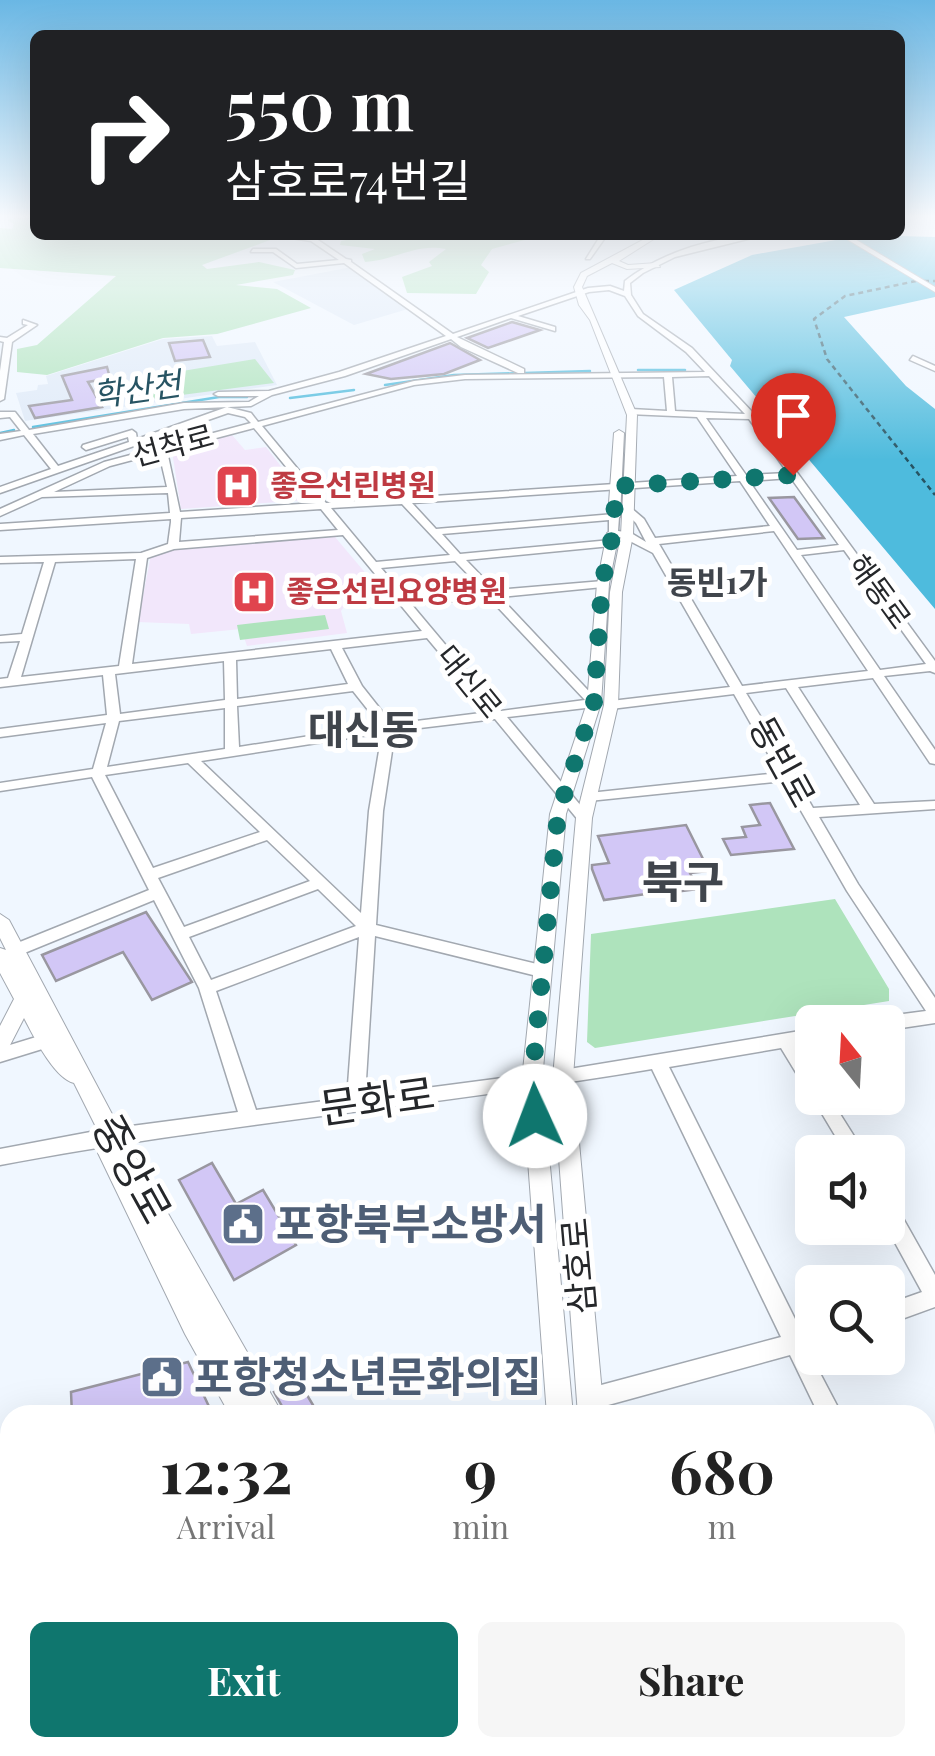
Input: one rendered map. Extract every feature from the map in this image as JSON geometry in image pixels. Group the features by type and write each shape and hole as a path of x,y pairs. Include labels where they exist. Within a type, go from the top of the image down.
{"main road":[{"name":"삼호로","path":"580,296 622,408 616,486 618,536 611,705 584,818 563,1077 590,1405"},
{"name":"삼호로","path":"559,1405 532,1080 562,797 594,703 602,584 628,509 632,412 610,371"},
{"name":"중앙로","path":"0,920 8,952 107,1138 194,1326 238,1405"},
{"name":"중앙로","path":"29,991 46,1041 74,1076 264,1405"},
{"path":"0,1045 29,991"}],"street":[{"path":"392,296 479,353 521,371"},
{"path":"0,437 23,428 208,394 269,393 576,296"},
{"name":"해동로","path":"628,296 640,315 685,346 752,417 934,668"},
{"path":"514,317 552,329"},
{"path":"0,399 4,340 33,325 26,322"},
{"path":"671,414 674,369 686,360 685,346"},
{"path":"913,358 935,369"},
{"path":"674,369 692,370 688,376"},
{"name":"선착로","path":"674,369 688,376 710,372"},
{"name":"선착로","path":"0,513 106,464 353,398 465,377 674,369 710,372"},
{"name":"선착로","path":"353,398 385,383 409,378 521,371 610,371"},
{"path":"0,490 122,433 132,433 132,441 226,410 250,409 269,393"},
{"path":"0,428 198,404 250,409"},
{"name":"대신로","path":"250,409 562,797 584,818"},
{"path":"632,412 752,417"},
{"path":"0,414 12,414 51,464"},
{"path":"700,415 935,760"},
{"path":"162,448 172,490 174,546"},
{"path":"0,481 51,464"},
{"path":"2,528 793,475"},
{"path":"36,496 172,490"},
{"path":"404,500 594,703"},
{"path":"628,509 653,547"},
{"path":"434,532 618,536 653,547 777,528"},
{"path":"0,560 142,556 174,546 347,532"},
{"path":"374,565 618,536"},
{"name":"동빈로","path":"618,536 653,547 741,690 852,887 935,1013"},
{"path":"794,553 846,547"},
{"path":"142,556 116,669 114,717 98,775 206,988 250,1120"},
{"path":"6,682 26,637 51,557"},
{"path":"404,602 602,584"},
{"path":"6,682 430,634"},
{"path":"0,639 26,637"},
{"path":"335,646 356,687 390,728 376,811 356,1102"},
{"path":"230,656 232,750"},
{"path":"611,705 934,668"},
{"path":"790,684 869,808"},
{"path":"0,733 356,687"},
{"path":"0,787 98,775 232,750 594,703"},
{"path":"192,759 366,928 541,971"},
{"path":"589,797 790,776"},
{"path":"811,813 935,804"},
{"path":"150,875 267,834"},
{"path":"181,934 320,883"},
{"path":"8,952 156,893"},
{"path":"206,988 366,928"},
{"path":"905,1019 935,1013"},
{"name":"문화로","path":"0,1156 356,1102 563,1077 795,1039"},
{"path":"786,1040 795,1055"},
{"path":"0,1054 46,1041"},
{"path":"656,1062 795,1323"},
{"path":"905,1241 935,1296 905,1307"},
{"path":"597,1405 795,1345"},
{"path":"817,1375 827,1405"}],"shaded area":[{"path":"299,296 391,296 408,309 354,325"},
{"path":"212,336 217,346 255,342 277,385 25,421 16,393 48,384 46,376 163,339"},
{"name":"좋은선린병원","path":"232,435 245,450 266,447 307,500 181,509 172,451"},
{"name":"좋은선린요양병원","path":"335,537 379,589 352,595 341,611 347,633 247,646 241,629 191,634 189,624 138,622 151,555 164,549"}],"green space":[{"path":"93,296 289,296 311,308 217,334 163,338 47,375 17,372 17,349 37,345"},
{"path":"255,359 274,383 151,399 140,378"},
{"path":"325,615 329,629 240,640 237,625"},
{"path":"835,899 889,989 889,1001 795,1005 795,1016 595,1048 587,1042 591,934"}],"water":[{"path":"679,296 935,296 844,317 906,386 935,409 935,609 730,366 732,360"}],"building":[{"path":"512,322 540,330 488,348 467,338"},
{"path":"203,340 210,357 175,361 169,343"},
{"path":"450,343 480,360 444,374 391,379 366,374"},
{"path":"107,367 110,378 88,382 102,407 35,418 29,406 72,400 62,376"},
{"path":"794,497 824,538 798,539 769,498"},
{"path":"770,803 794,849 731,855 723,839 746,837 742,827 760,825 750,805"},
{"path":"686,825 709,871 690,873 698,889 675,892 670,881 642,885 646,894 604,900 592,869 592,865 609,863 598,836"},
{"path":"146,912 192,982 152,1000 123,952 56,981 42,955"},
{"name":"포항북부소방서","path":"212,1163 236,1204 263,1190 296,1245 234,1280 179,1180"},
{"name":"포항청소년문화의집","path":"188,1362 208,1405 72,1405 71,1392"},
{"path":"298,1380 313,1405 281,1405 274,1392"}],"waterway":[{"name":"학산천","path":"638,370 685,370"},
{"name":"학산천","path":"385,385 454,375 590,371"},
{"name":"학산천","path":"290,398 354,390"},
{"name":"학산천","path":"33,427 219,397 247,397"},
{"name":"학산천","path":"0,433 14,430"}],"ferry route":[{"path":"845,296 814,319 827,359 935,495"}],"place":[{"name":"좋은선린병원","path":"237,486"},
{"name":"좋은선린요양병원","path":"254,592"},
{"name":"포항북부소방서","path":"243,1224"},
{"name":"포항청소년문화의집","path":"162,1377"}],"district":[{"name":"동빈1가","path":"717,583"},
{"name":"대신동","path":"363,730"},
{"name":"북구","path":"683,882"}],"route":[{"path":"535,1116 532,1080 558,814 594,703 602,584 613,533 616,486 793,475"}]}
